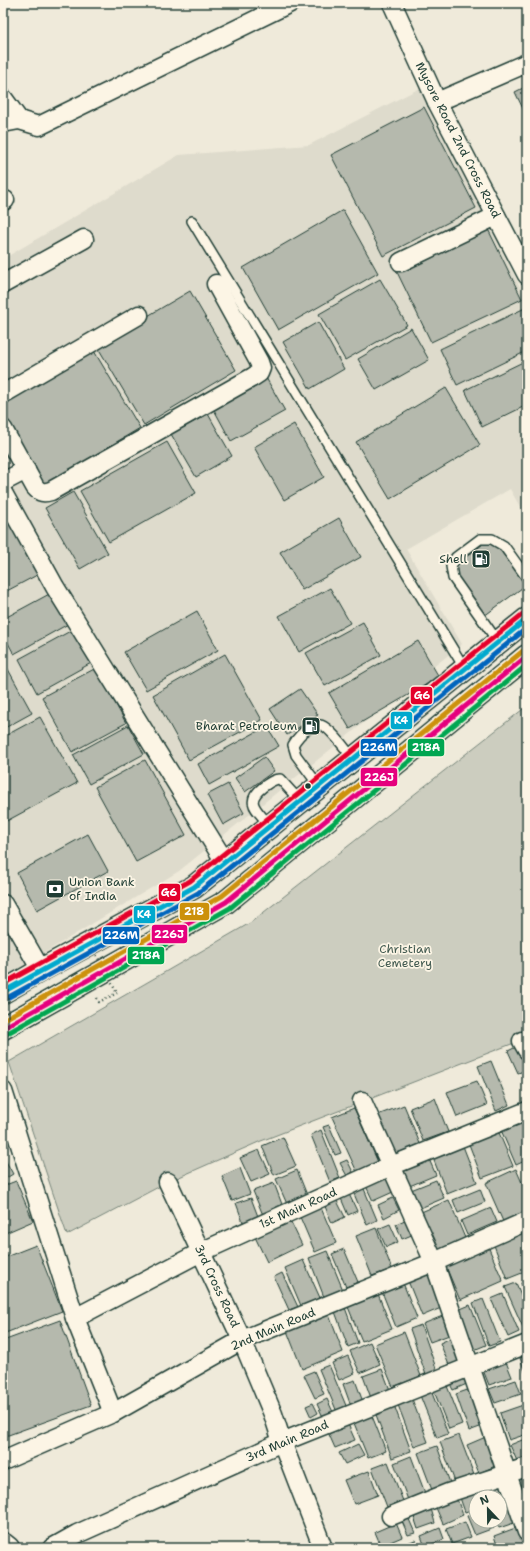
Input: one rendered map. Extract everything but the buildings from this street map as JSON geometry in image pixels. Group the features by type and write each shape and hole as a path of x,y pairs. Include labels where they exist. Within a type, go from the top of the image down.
{"main road":[{"path":"3,992 194,887 527,619"},
{"path":"3,1028 226,902 527,656"},
{"path":"3,1544 8,1548"}],"street":[{"path":"3,98 11,122 39,126 290,3"},
{"name":"Mysore Road 2nd Cross Road","path":"392,3 437,102 527,275"},
{"path":"437,102 527,63"},
{"path":"401,262 496,216"},
{"path":"3,284 84,239"},
{"path":"3,429 39,491 44,493 259,373 261,368 259,362 216,284"},
{"path":"3,394 138,315"},
{"path":"3,482 26,470"},
{"path":"3,493 55,587 225,862"},
{"path":"3,904 41,970"},
{"path":"3,1091 75,1318 113,1413"},
{"path":"362,1101 434,1262 527,1532"},
{"name":"1st Main Road","path":"75,1318 201,1252 391,1166 527,1111"},
{"name":"3rd Cross Road","path":"168,1182 242,1340 273,1414 282,1442 323,1548"},
{"name":"2nd Main Road","path":"3,1461 113,1413 242,1340 434,1262 527,1221"},
{"name":"3rd Main Road","path":"52,1548 77,1534 282,1442 527,1344"},
{"path":"391,1516 448,1493 527,1466"}],"lane":[{"path":"192,221 465,669"},
{"path":"498,642 453,578 451,566 456,557 480,539 492,539 504,546 527,578"},
{"path":"319,786 296,755 294,750 293,745 302,733 323,725 353,758"},
{"path":"270,826 253,804 253,797 256,793 273,780 280,779 300,801"}],"path":[{"path":"85,934 117,993 99,1002"}],"shaded area":[{"path":"420,88 527,301 527,519 510,489 406,549 462,644 179,871 3,978 3,259 179,155 309,145"}],"green space":[{"name":"Christian Cemetery","path":"527,706 527,1038 261,1141 168,1182 67,1235 9,1062 250,923"}],"transit line":[{"name":"G6","path":"3,984 190,881 523,614"},
{"name":"K4","path":"3,992 194,887 527,619"},
{"name":"226M","path":"7,998 198,893 527,628"},
{"name":"218","path":"3,1020 222,896 523,651"},
{"name":"226J","path":"3,1028 226,902 527,656"},
{"name":"218A","path":"6,1034 230,908 527,665"}],"place":[{"name":"Shell","path":"481,559"},
{"name":"Bharat Petroleum","path":"311,726"},
{"name":"Union Bank of India","path":"55,889"}]}
